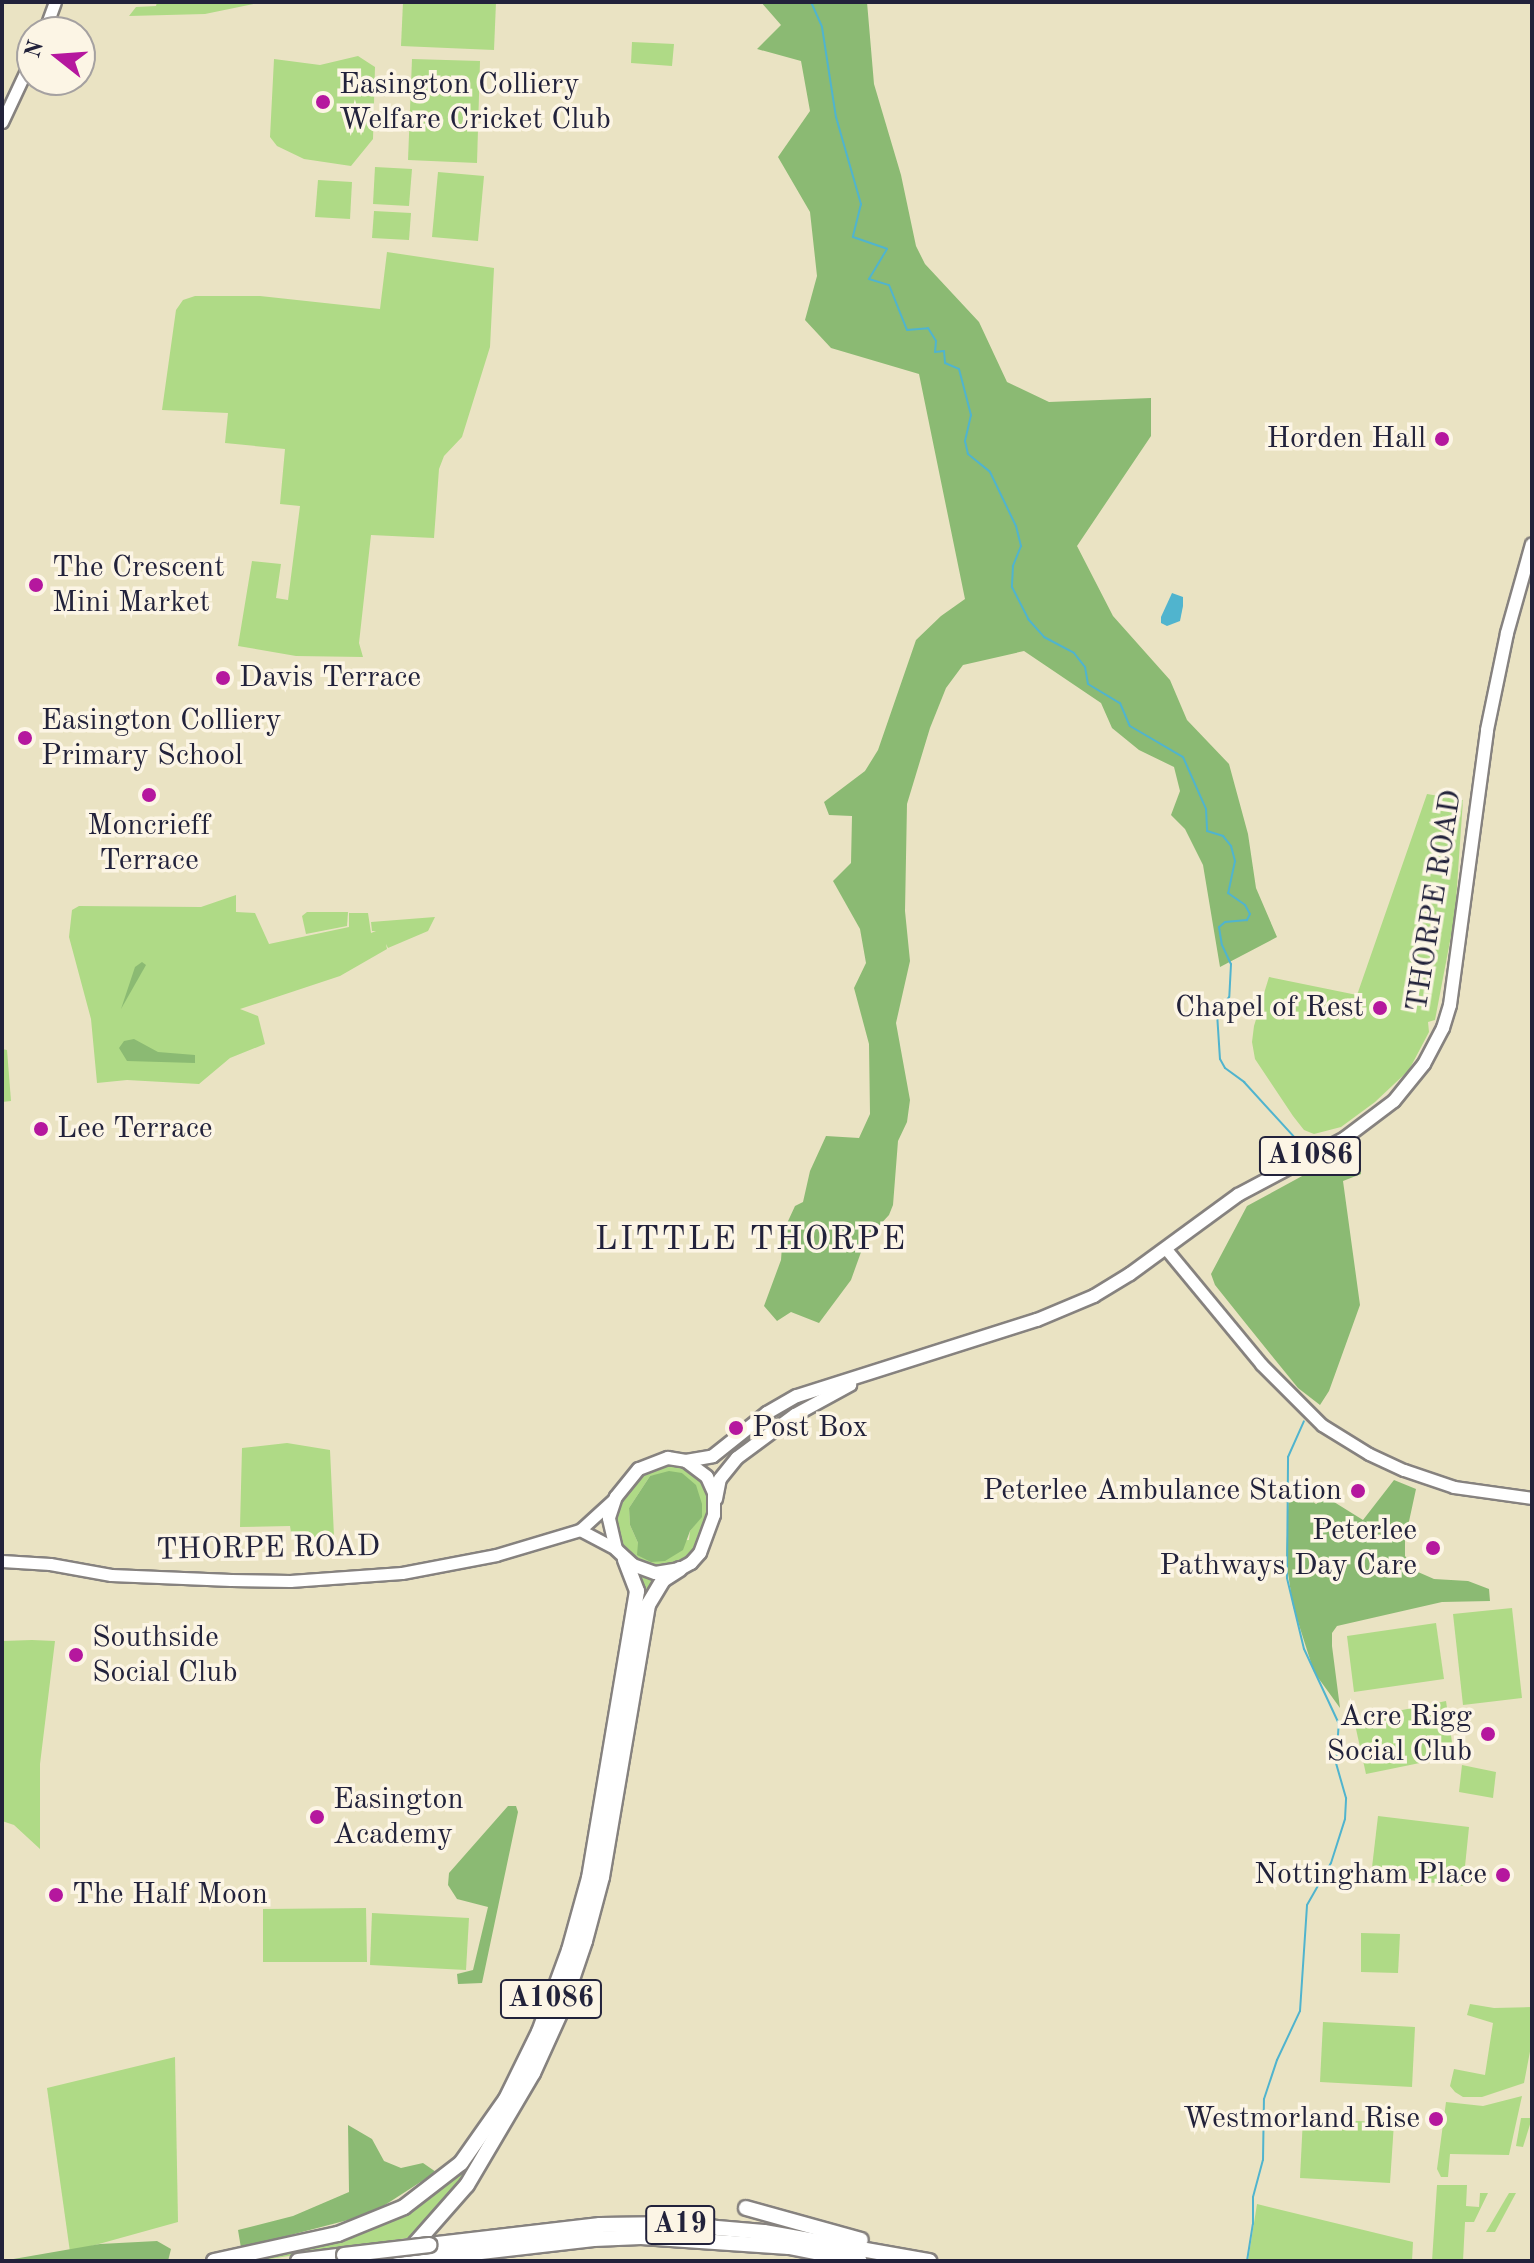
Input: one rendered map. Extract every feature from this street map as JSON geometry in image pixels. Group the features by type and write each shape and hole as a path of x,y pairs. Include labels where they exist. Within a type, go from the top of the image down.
{"highway":[{"name":"A1086","path":"214,2261 338,2234 404,2207 461,2163 506,2099 539,2032 569,1950 589,1878 637,1591 620,1554"},
{"name":"A1086","path":"401,2261 467,2185 533,2073 562,2009 602,1877 648,1605 663,1580 680,1569"},
{"path":"746,2208 939,2261"},
{"name":"A19","path":"401,2261 427,2252 600,2225 674,2224 764,2232 929,2261"},
{"name":"A19","path":"298,2261 344,2255 641,2237 764,2245 860,2261"}],"main road":[{"path":"2,122 16,92"},
{"name":"THORPE ROAD","path":"686,1461 713,1456 767,1413 797,1396 1066,1309 1130,1274 1238,1195 1376,1118 1411,1083 1436,1044 1455,980 1487,730 1507,633 1532,544"},
{"path":"1166,1249 1261,1364 1322,1425 1359,1449 1404,1470 1454,1487 1532,1498"},
{"name":"THORPE ROAD","path":"715,1502 725,1471 763,1437 795,1415 878,1370"},
{"path":"580,1530 644,1571 655,1573 680,1569 700,1553 715,1502 707,1477 686,1461 668,1458 647,1463 616,1497 609,1518 620,1554"},
{"name":"THORPE ROAD","path":"2,1561 50,1564 111,1575 290,1581 402,1573 496,1555 580,1530 616,1497"}],"green space":[{"path":"157,2 263,2 205,14 129,16 136,7 156,6"},
{"path":"403,2 496,2 494,50 401,46"},
{"path":"761,2 867,2 874,84 901,175 916,246 925,264 979,322 1007,382 1049,402 1151,398 1151,436 1077,546 1113,616 1170,680 1187,720 1229,764 1248,834 1256,888 1277,937 1220,967 1203,865 1185,829 1171,815 1180,791 1174,767 1139,750 1112,728 1101,703 1024,651 963,665 946,688 930,728 907,804 905,911 910,961 896,1023 910,1100 907,1122 898,1141 893,1205 889,1215 865,1241 851,1280 819,1323 791,1312 777,1321 764,1306 781,1260 783,1232 795,1206 803,1202 810,1171 826,1136 859,1138 870,1114 869,1044 854,988 866,963 860,929 833,881 851,863 852,816 829,815 824,802 865,771 878,750 916,640 965,599 919,374 831,348 805,320 817,276 810,212 778,157 810,111 801,61 757,49 781,25"},
{"path":"632,42 674,44 672,66 631,63"},
{"name":"Easington Colliery Welfare Cricket Club","path":"358,56 375,67 373,139 351,166 304,159 277,146 270,137 274,59 320,65"},
{"path":"412,59 480,61 477,163 408,160"},
{"path":"375,167 412,169 409,206 373,204"},
{"path":"438,172 484,176 478,241 432,237"},
{"path":"318,180 352,182 350,219 315,217"},
{"path":"374,211 411,213 409,240 372,238"},
{"path":"387,252 494,268 490,347 462,437 444,456 439,469 434,538 371,535 359,643 363,657 296,656 238,646 252,561 281,564 276,598 288,600 300,506 280,504 285,449 225,443 228,413 162,410 176,310 183,300 195,296 260,296 380,309"},
{"path":"1427,794 1463,800 1455,915 1435,1020 1428,1022 1429,1032 1409,1070 1375,1102 1341,1127 1314,1134 1304,1130 1255,1059 1252,1042 1254,1026 1269,977 1357,995"},
{"path":"236,895 236,912 255,913 269,944 349,927 349,913 368,913 371,933 376,931 372,931 371,922 435,917 428,931 388,948 386,944 387,949 340,976 240,1009 258,1016 265,1044 230,1058 199,1084 127,1080 97,1083 91,1019 69,937 72,910 79,906 201,907"},
{"path":"307,912 348,912 347,926 306,934 302,916"},
{"path":"142,962 146,965 121,1009 135,967"},
{"path":"134,1039 158,1052 195,1055 195,1063 127,1061 119,1048 124,1041"},
{"path":"2,1049 7,1050 11,1101 2,1102"},
{"path":"1359,1157 1361,1174 1343,1181 1360,1305 1329,1391 1320,1405 1298,1388 1215,1285 1211,1274 1247,1206 1304,1175"},
{"path":"287,1443 330,1450 334,1536 292,1539 290,1526 240,1527 242,1448"},
{"path":"666,1463 684,1465 700,1476 708,1492 710,1508 698,1546 685,1561 663,1568 637,1562 624,1551 616,1535 615,1515 635,1480 651,1468","holes":["682,1473 701,1517 690,1531 689,1540 638,1543 630,1525 629,1508 650,1476"]},
{"path":"669,1471 682,1473 696,1485 702,1517 690,1531 683,1550 665,1561 651,1562 637,1555 638,1543 630,1525 629,1508 650,1476"},
{"path":"1394,1480 1416,1489 1405,1540 1405,1556 1418,1572 1434,1579 1468,1581 1489,1589 1490,1601 1442,1602 1337,1626 1332,1633 1332,1646 1340,1708 1314,1672 1293,1606 1286,1560 1289,1486 1316,1504 1326,1497 1363,1520"},
{"path":"638,1574 659,1579 645,1602 598,1880 557,2012 526,2079 491,2141 451,2200 420,2236 256,2261 234,2261 340,2238 382,2224 415,2207 463,2167 502,2116 536,2049 556,1998 592,1878 640,1602"},
{"path":"1512,1608 1522,1698 1463,1705 1453,1614"},
{"path":"1436,1623 1444,1679 1354,1692 1347,1636"},
{"path":"2,1641 55,1641 40,1764 40,1849 14,1825 2,1821"},
{"path":"1446,1701 1454,1756 1366,1774 1354,1720"},
{"path":"1462,1765 1496,1772 1493,1798 1459,1792"},
{"path":"508,1806 516,1806 518,1812 482,1983 458,1984 457,1974 473,1970 488,1907 457,1899 448,1885 449,1873"},
{"path":"1378,1816 1469,1827 1463,1886 1371,1876"},
{"path":"366,1908 367,1962 263,1962 263,1909"},
{"path":"372,1913 469,1918 466,1970 370,1965"},
{"path":"1361,1933 1400,1934 1398,1973 1361,1972"},
{"path":"1470,2004 1494,2008 1532,2007 1532,2041 1524,2083 1482,2097 1463,2097 1450,2086 1454,2069 1485,2075 1493,2023 1467,2015"},
{"path":"1323,2022 1415,2027 1412,2087 1320,2082"},
{"path":"175,2057 178,2222 70,2252 47,2088"},
{"path":"1522,2096 1509,2155 1450,2154 1448,2177 1441,2177 1437,2169 1446,2102 1483,2106"},
{"path":"1303,2118 1394,2123 1390,2183 1300,2178"},
{"path":"1521,2118 1532,2118 1523,2147 1516,2146"},
{"path":"348,2125 372,2139 384,2161 401,2168 423,2163 436,2172 371,2214 241,2248 238,2230 293,2216 349,2192"},
{"path":"1437,2185 1467,2185 1466,2206 1479,2207 1480,2193 1488,2193 1474,2222 1465,2222 1463,2261 1432,2261"},
{"path":"1509,2193 1516,2193 1495,2232 1486,2232"},
{"path":"1257,2204 1413,2242 1412,2261 1248,2261"},
{"path":"157,2241 171,2249 168,2261 2,2261 100,2244"}],"water":[{"path":"1172,593 1183,597 1183,606 1180,621 1167,626 1161,623 1161,617"}],"waterway":[{"path":"811,2 822,27 836,117 861,204 853,237 887,249 869,279 889,285 907,330 928,328 936,341 935,352 944,351 945,363 959,369 971,415 965,441 968,454 990,472 1016,526 1021,546 1013,566 1012,587 1028,619 1044,637 1074,653 1085,667 1088,684 1120,703 1130,726 1183,757 1206,809 1207,831 1223,836 1231,846 1235,861 1228,893 1245,905 1250,914 1247,920 1225,922 1219,927 1222,945 1231,964 1229,997 1217,1013 1220,1059 1225,1068 1244,1082 1296,1139"},
{"path":"1247,2261 1253,2224 1253,2197 1263,2160 1264,2099 1277,2060 1300,2011 1307,1905 1331,1863 1345,1819 1346,1798 1336,1763 1339,1724 1304,1649 1287,1578 1288,1457 1304,1421"}],"place":[{"name":"Easington Colliery Welfare Cricket Club","path":"323,102"},
{"name":"Horden Hall","path":"1442,439"},
{"name":"The Crescent Mini Market","path":"36,585"},
{"name":"Davis Terrace","path":"223,678"},
{"name":"Easington Colliery Primary School","path":"25,738"},
{"name":"Moncrieff Terrace","path":"149,795"},
{"name":"Chapel of Rest","path":"1380,1008"},
{"name":"Lee Terrace","path":"41,1129"},
{"name":"Post Box","path":"736,1428"},
{"name":"Peterlee Ambulance Station","path":"1358,1491"},
{"name":"Peterlee Pathways Day Care","path":"1433,1548"},
{"name":"Southside Social Club","path":"76,1655"},
{"name":"Acre Rigg Social Club","path":"1488,1734"},
{"name":"Easington Academy","path":"317,1817"},
{"name":"Nottingham Place","path":"1503,1875"},
{"name":"The Half Moon","path":"56,1895"},
{"name":"Westmorland Rise","path":"1436,2119"}],"district":[{"name":"LITTLE THORPE","path":"751,1241"}]}
